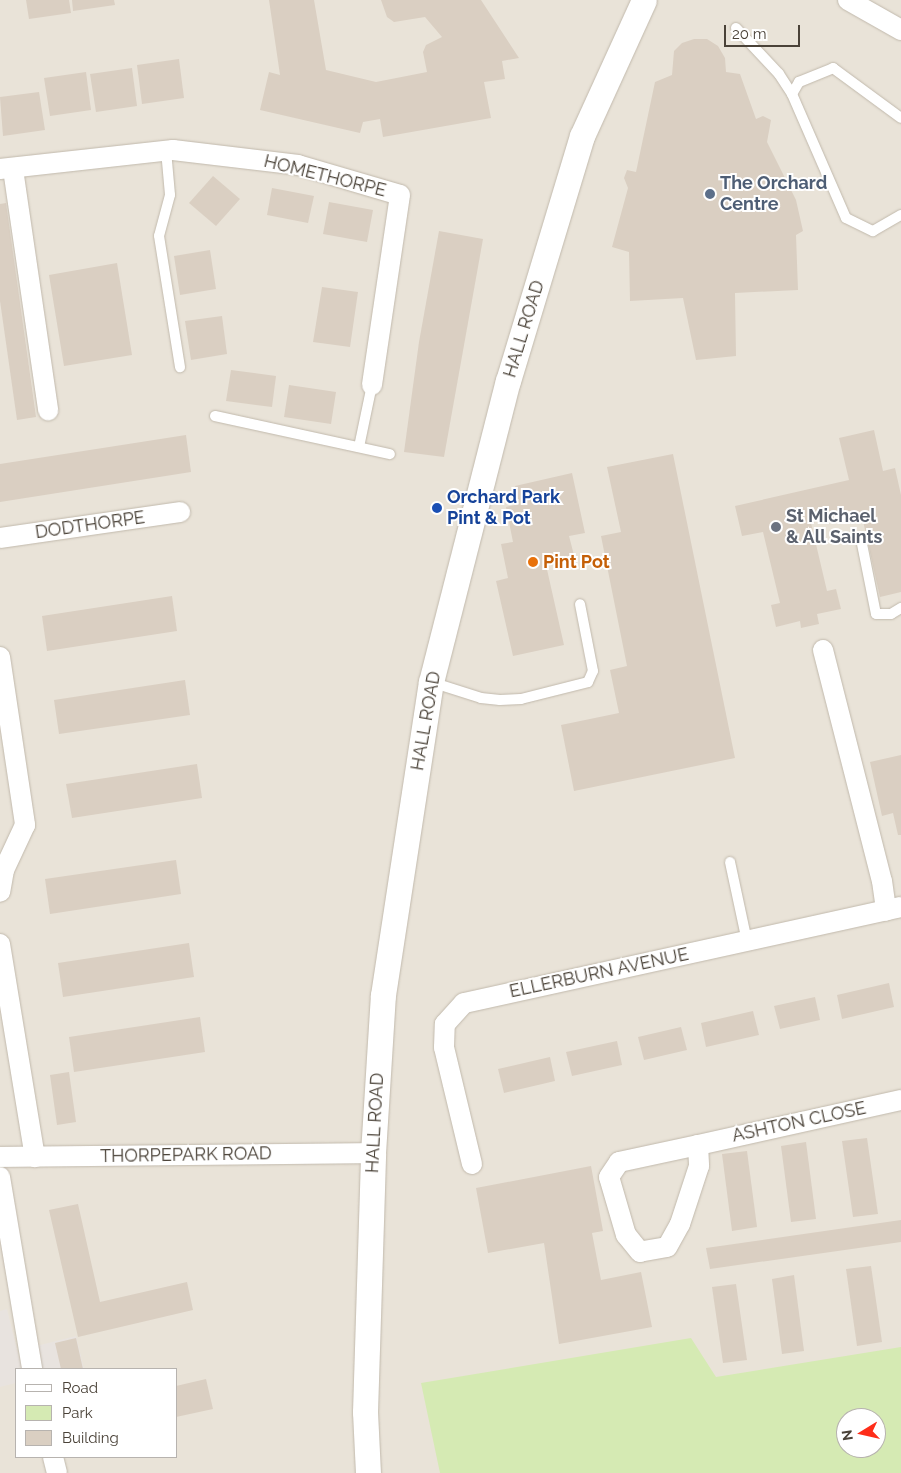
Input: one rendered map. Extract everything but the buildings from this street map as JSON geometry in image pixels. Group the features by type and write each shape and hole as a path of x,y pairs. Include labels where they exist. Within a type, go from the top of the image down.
{"street":[{"name":"HALL ROAD","path":"368,1473 366,1412 373,1153 383,995 431,682 508,381 582,136 644,0"},
{"path":"848,0 901,30"},
{"name":"HOMETHORPE","path":"6,169 166,150 252,157 298,165 400,195 372,385"},
{"path":"6,169 48,410"},
{"name":"DODTHORPE","path":"0,538 180,512"},
{"path":"823,650 882,880 893,909"},
{"path":"0,657 25,826 4,870 0,892"},
{"name":"ELLERBURN AVENUE","path":"472,1164 444,1048 445,1024 464,1003 893,909"},
{"path":"0,944 35,1157"},
{"name":"ASHTON CLOSE","path":"698,1145 700,1166 680,1224 667,1247 640,1252 626,1235 609,1177 619,1162 901,1100"},
{"name":"THORPEPARK ROAD","path":"0,1157 373,1153"},
{"path":"0,1177 32,1368"},
{"path":"53,1458 57,1473"}],"lane":[{"path":"736,28 779,74 792,94 846,218 873,231 901,215"},
{"path":"792,94 799,82 834,68 901,118"},
{"path":"166,150 170,195 159,236 180,367"},
{"path":"359,447 372,385"},
{"path":"215,416 390,454"},
{"path":"862,544 876,614 891,614 901,608"},
{"path":"431,682 481,698 500,700 522,699 576,687 588,682 593,671 580,604"},
{"path":"730,862 747,941"}],"shaded area":[{"path":"0,0 901,0 901,1473 0,1473"},
{"path":"7,1309 22,1368 15,1368 15,1383 0,1387 0,1311"},
{"path":"76,1336 84,1368 41,1368 36,1346"}],"green space":[{"path":"691,1338 716,1377 901,1347 901,1473 440,1473 421,1383"}],"place":[{"name":"The Orchard Centre","path":"710,194"},
{"name":"Orchard Park Pint & Pot","path":"437,508"},
{"name":"St Michael & All Saints","path":"776,527"},
{"name":"Pint Pot","path":"533,562"}]}
